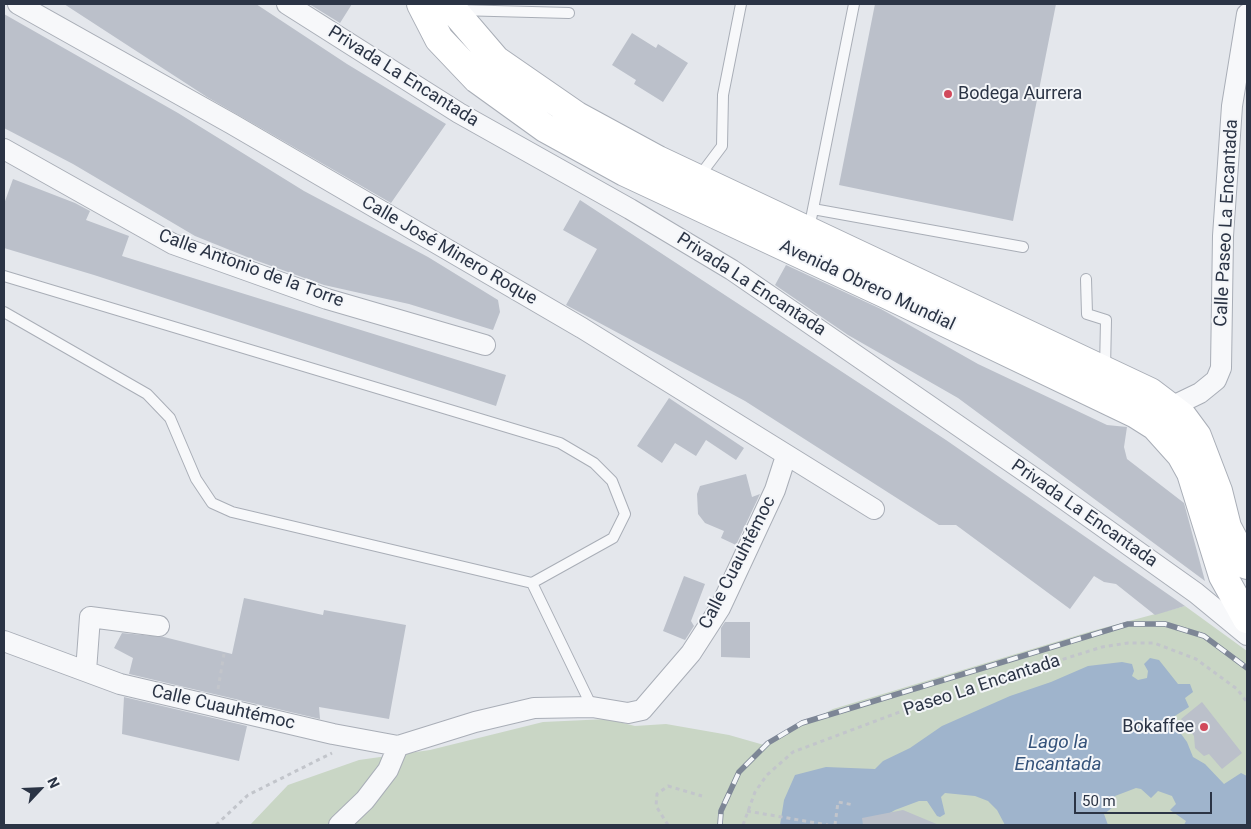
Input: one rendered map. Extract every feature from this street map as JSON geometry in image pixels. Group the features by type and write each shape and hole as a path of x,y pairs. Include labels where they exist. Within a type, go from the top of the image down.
{"main road":[{"name":"Avenida Obrero Mundial","path":"421,4 439,39 478,79 545,128 625,172 811,219 1150,392 1183,417 1197,436 1218,491 1226,526 1247,565"},
{"name":"Avenida Obrero Mundial","path":"449,7 496,60 577,116 658,160 693,190 888,295 1136,414 1156,426 1181,454 1191,473 1223,576 1247,619"}],"street":[{"name":"Calle José Minero Roque","path":"18,4 232,124 582,328 874,509"},
{"name":"Privada La Encantada","path":"287,4 459,113 630,209 732,270 876,367 1196,593 1247,635"},
{"name":"Calle Paseo La Encantada","path":"1171,407 1200,393 1216,380 1221,368 1223,236 1239,127 1247,14"},
{"name":"Calle Antonio de la Torre","path":"4,149 173,244 327,299 485,345"},
{"name":"Calle Cuauhtémoc","path":"592,707 628,713 642,710 691,654 720,608 775,490 786,456"},
{"path":"1196,593 1215,594 1220,590 1223,576"},
{"path":"86,671 90,617 159,626"},
{"name":"Calle Cuauhtémoc","path":"4,641 120,684 214,707 362,740 398,746"},
{"path":"339,825 377,786 388,770 398,746 475,722 534,708 592,707"}],"lane":[{"path":"693,190 722,146 723,95 741,4"},
{"path":"854,4 811,219 1023,247"},
{"path":"449,7 569,13"},
{"path":"4,276 560,443 594,463 612,481 625,514 613,538 532,583 404,551 232,512 212,503 196,479 170,418 148,394 4,312"},
{"path":"1086,279 1087,314 1106,320 1105,370"},
{"path":"532,583 592,707"}],"path":[{"name":"Paseo La Encantada","path":"743,825 755,792 767,775 793,752 921,704 1102,647 1128,643 1154,643 1196,659 1237,689 1247,702"},
{"path":"214,707 224,654"},
{"path":"216,825 248,795 362,740"},
{"path":"668,825 656,806 657,794 668,786 702,796"},
{"path":"835,825 838,802 854,805"},
{"path":"747,811 828,825"}],"green space":[{"path":"1185,606 1247,651 1247,825 250,825 288,785 359,760 430,750 543,722 607,719 635,726 666,724 729,735 764,745 833,709 1092,631"}],"water":[{"name":"Lago la Encantada","path":"1150,658 1159,660 1178,684 1190,684 1193,692 1185,698 1189,707 1170,719 1187,742 1193,757 1205,764 1224,784 1241,773 1247,776 1247,825 1184,825 1186,821 1170,810 1176,804 1172,796 1158,791 1151,798 1141,789 1136,788 1115,796 1113,807 1104,814 1108,825 1005,825 997,810 988,801 975,796 945,793 941,797 945,814 940,817 937,816 927,801 919,801 895,810 885,816 878,825 780,825 784,800 795,775 826,767 875,769 883,761 910,748 942,726 1010,696 1051,682 1088,666 1122,662 1132,664 1134,671 1132,676 1138,680 1147,678 1148,671 1144,664"}],"building":[{"path":"64,4 256,4 347,64 446,124 391,203 207,97"},
{"path":"309,4 352,4 340,23"},
{"name":"Bodega Aurrera","path":"875,4 1056,4 1013,221 839,185"},
{"path":"4,14 178,113 304,191 428,257 498,300 500,312 493,330 409,304 324,285 195,236 73,164 4,128"},
{"path":"632,33 656,48 658,44 688,63 663,102 634,84 636,80 612,65"},
{"path":"13,179 75,203 90,211 86,220 129,236 122,256 506,375 496,406 94,275 4,248 4,204"},
{"path":"580,200 946,440 1185,606 1155,615 1116,584 1104,582 1094,576 1070,609 956,525 939,525 745,401 566,305 597,249 563,230"},
{"path":"786,265 881,309 978,364 1107,425 1127,427 1124,447 1127,459 1184,503 1205,581 958,398 848,335 775,285"},
{"path":"669,398 744,448 736,460 706,440 696,456 675,443 662,463 637,446"},
{"path":"746,474 752,497 760,494 736,545 721,538 724,531 705,523 698,514 697,494 700,486"},
{"path":"684,576 705,584 691,621 694,626 685,640 663,631"},
{"path":"244,598 323,615 324,610 406,625 389,719 319,707 320,719 129,674 133,658 114,648 122,633 164,637 232,654"},
{"path":"725,622 750,622 750,658 721,657 721,628"},
{"path":"124,697 247,726 239,761 122,734"},
{"name":"Bokaffee","path":"1202,702 1242,753 1222,769 1209,754 1204,756 1195,748 1194,736 1181,719"},
{"path":"903,810 939,825 863,825 862,818"}],"railway":[{"path":"720,825 721,811 739,772 768,743 802,723 1128,624 1165,624 1204,636 1247,668"}],"place":[{"name":"Bodega Aurrera","path":"948,94"},
{"name":"Bokaffee","path":"1204,727"}]}
